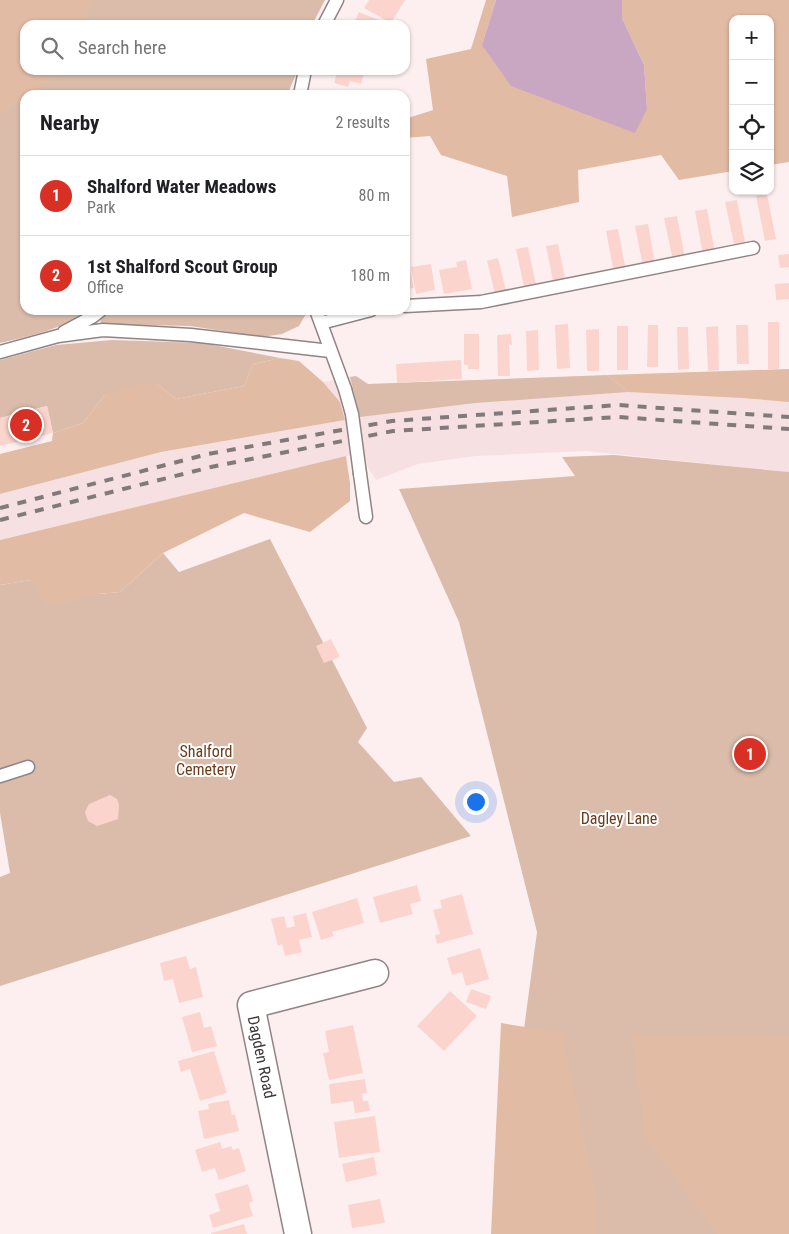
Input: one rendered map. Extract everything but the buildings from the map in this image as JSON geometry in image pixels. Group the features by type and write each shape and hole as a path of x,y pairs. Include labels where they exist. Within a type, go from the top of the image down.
{"street":[{"name":"Dagden Road","path":"298,1234 251,1005 375,973"}],"lane":[{"path":"326,20 336,0"},
{"path":"300,90 304,75"},
{"path":"410,306 482,302 753,248"},
{"path":"58,336 94,315"},
{"path":"318,315 345,389 352,414 366,517"},
{"path":"321,323 352,315"},
{"path":"0,352 58,336 103,330 191,335 330,351"},
{"path":"0,776 28,767"}],"shaded area":[{"path":"0,0 92,0 84,20 20,20 20,75 53,75 38,90 20,90 20,103 0,115"},
{"path":"486,0 496,0 482,45 647,109 644,65 622,18 622,0 789,0 789,162 774,164 774,15 729,15 729,172 679,180 661,155 578,170 579,202 512,217 507,176 441,155 430,136 410,138 410,117 433,110 426,59 471,49"},
{"path":"496,0 622,0 622,18 644,65 647,109 635,133 511,86 482,45"},
{"path":"280,358 299,361 323,382 340,402 345,420 161,452 0,494 0,454 52,441 53,433 83,423 104,396 138,384 157,384 176,399 244,386 253,364"},
{"path":"789,369 789,472 585,451 476,456 418,464 376,480 369,470 364,454 346,456 0,540 0,494 161,452 345,420 340,402 323,382 356,376 368,384"},
{"path":"789,369 789,402 628,392 607,375"},
{"path":"346,456 350,483 350,501 310,532 244,513 163,553 120,592 98,594 48,607 31,580 0,585 0,540"},
{"path":"501,1023 562,1033 597,1202 597,1234 491,1234"},
{"path":"632,1036 789,1037 789,1234 718,1234 645,1137"}],"green space":[{"path":"0,0 325,0 315,20 20,20 20,75 296,75 289,90 20,90 20,315 82,315 58,327 0,343"},
{"path":"104,315 305,315 299,326 282,334 262,337 190,326 101,324 100,318"},
{"path":"112,340 203,343 280,358 253,364 244,386 176,399 157,384 104,396 83,423 53,433 47,406 0,418 0,360 56,345"},
{"path":"607,375 628,392 475,403 360,417 350,377 356,376 368,384"},
{"name":"Dagley Lane","path":"614,455 789,472 789,1234 526,1234 523,1036 537,932 459,622 399,489 575,476 562,457"},
{"name":"Shalford Cemetery","path":"270,539 367,728 358,742 394,782 421,777 471,836 0,986 0,877 10,873 0,813 0,585 31,580 98,594 120,592 163,553 179,572"}],"railway":[{"path":"0,508 208,454 392,421 618,405 789,417"},
{"path":"0,520 211,467 393,431 618,417 789,429"}],"place":[{"name":"1st Shalford Scout Group","path":"26,425"},
{"name":"Shalford Water Meadows","path":"750,754"}]}
